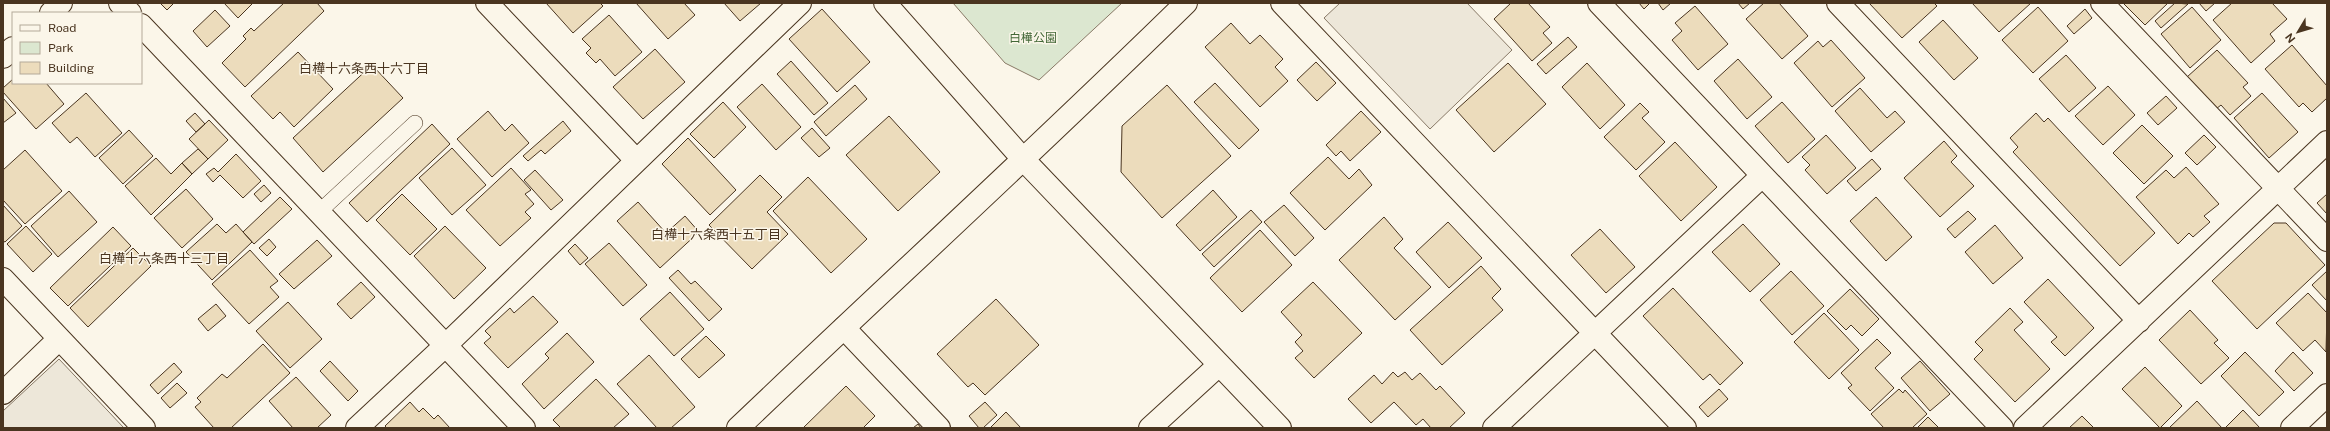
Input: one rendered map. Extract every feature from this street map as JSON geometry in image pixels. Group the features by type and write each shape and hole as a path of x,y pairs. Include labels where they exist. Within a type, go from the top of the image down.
{"street":[{"path":"52,12 61,3"},
{"path":"120,3 129,12"},
{"path":"487,3 636,160"},
{"path":"357,428 446,345 800,3"},
{"path":"885,3 1022,158 1280,428"},
{"path":"738,428 1022,158 1087,99 1186,3"},
{"path":"1282,3 1685,428"},
{"path":"1599,3 2002,428"},
{"path":"1838,3 2139,320"},
{"path":"2102,3 2327,240"},
{"path":"142,26 524,428"},
{"path":"3,57 12,49"},
{"path":"2025,428 2327,142"},
{"path":"1494,428 1762,176"},
{"path":"3,279 144,428"},
{"path":"844,328 939,428"},
{"path":"3,393 59,338"},
{"path":"1150,428 1219,364"},
{"path":"2295,427 2327,394"}],"lane":[{"path":"319,212 415,123"}],"green space":[{"name":"白樺公園","path":"953,3 1122,3 1039,80 1005,63"}],"shaded area":[{"path":"1340,3 1467,3 1512,50 1430,129 1324,18"},
{"path":"59,359 124,428 3,428 3,411"}],"building":[{"path":"160,3 174,3 167,10"},
{"path":"224,3 253,3 238,18"},
{"path":"284,3 317,3 324,11 245,87 222,63 246,39 243,36 251,28 254,31"},
{"path":"546,3 600,3 603,6 573,33"},
{"path":"636,3 684,3 695,15 668,39"},
{"path":"724,3 761,3 740,21"},
{"path":"1511,3 1528,3 1550,27 1543,33 1552,43 1532,61 1494,19"},
{"path":"1639,3 1650,3 1644,9"},
{"path":"1658,3 1671,3 1663,10"},
{"path":"1738,3 1750,3 1743,9"},
{"path":"1764,3 1779,3 1808,36 1782,59 1746,19"},
{"path":"1869,3 1934,3 1937,6 1902,38"},
{"path":"1972,3 2031,3 1999,32"},
{"path":"2123,3 2168,3 2145,25"},
{"path":"2175,3 2188,4 2161,28 2155,21"},
{"path":"2199,3 2215,3 2206,11"},
{"path":"2232,3 2272,3 2287,19 2270,34 2275,41 2251,63 2213,20"},
{"path":"1695,6 1728,44 1698,70 1672,40 1682,31 1675,23"},
{"path":"2038,7 2068,41 2033,73 2002,40"},
{"path":"2192,7 2221,40 2190,68 2161,34"},
{"path":"822,9 870,62 837,92 789,39"},
{"path":"2085,9 2092,18 2074,34 2067,26"},
{"path":"215,10 230,26 207,47 193,31"},
{"path":"609,15 642,52 615,76 600,59 596,63 586,53 591,48 582,39"},
{"path":"1943,20 1978,58 1954,80 1919,42"},
{"path":"1231,23 1250,44 1260,35 1283,59 1275,67 1288,81 1260,107 1205,47"},
{"path":"1568,37 1577,47 1546,74 1537,64"},
{"path":"1831,40 1865,78 1832,107 1794,63 1818,41 1823,47"},
{"path":"2292,45 2327,86 2327,98 2312,112 2303,103 2299,107 2265,69"},
{"path":"655,49 685,82 643,119 613,87"},
{"path":"2217,50 2248,83 2243,87 2251,96 2230,115 2221,105 2216,109 2187,77"},
{"path":"298,52 333,89 294,127 280,112 273,119 251,96"},
{"path":"2066,55 2096,88 2069,112 2039,79"},
{"path":"1738,59 1772,97 1747,119 1714,81"},
{"path":"791,61 828,103 814,115 777,74"},
{"path":"1316,62 1336,83 1317,101 1297,80"},
{"path":"1508,63 1546,104 1494,152 1456,110"},
{"path":"1587,63 1625,105 1600,129 1562,87"},
{"path":"372,65 403,98 323,172 293,138"},
{"path":"12,80 12,84 47,84 64,104 36,129 3,92 3,88"},
{"path":"1215,83 1259,130 1239,149 1194,102"},
{"path":"762,84 801,127 776,150 737,107"},
{"path":"855,85 867,99 826,136 814,122"},
{"path":"1167,85 1231,156 1162,218 1121,172 1122,126"},
{"path":"2108,86 2135,115 2103,145 2075,116"},
{"path":"1860,88 1887,118 1895,111 1905,122 1871,152 1835,111"},
{"path":"86,93 122,133 95,157 77,137 70,143 52,123"},
{"path":"2262,93 2298,132 2269,158 2234,118"},
{"path":"2166,96 2177,108 2158,125 2147,113"},
{"path":"3,98 16,113 3,123"},
{"path":"723,102 746,127 714,158 690,134"},
{"path":"1782,102 1815,139 1788,163 1755,126"},
{"path":"1640,103 1649,112 1642,118 1665,142 1636,170 1604,137"},
{"path":"488,111 505,131 512,124 529,143 492,177 457,139"},
{"path":"1361,111 1381,132 1350,161 1341,151 1336,156 1326,145"},
{"path":"195,113 205,124 196,132 186,121"},
{"path":"2036,113 2044,122 2048,118 2155,233 2120,266 2013,152 2018,147 2010,138"},
{"path":"889,116 940,172 898,211 846,155"},
{"path":"209,120 228,140 208,159 189,139"},
{"path":"563,121 571,131 545,154 541,150 528,161 523,156"},
{"path":"432,124 450,144 367,222 349,203"},
{"path":"2142,125 2173,156 2144,184 2113,153"},
{"path":"812,128 830,148 819,157 801,138"},
{"path":"129,130 153,156 123,184 99,158"},
{"path":"1826,135 1856,168 1827,194 1805,170 1810,165 1802,157"},
{"path":"2204,135 2216,147 2197,165 2185,153"},
{"path":"688,138 736,190 710,215 662,164"},
{"path":"1944,141 1957,156 1951,162 1974,186 1940,217 1904,178"},
{"path":"1675,142 1717,187 1681,221 1639,176"},
{"path":"452,148 486,185 452,215 419,178"},
{"path":"198,149 208,159 192,174 182,163"},
{"path":"25,150 62,191 25,224 3,200 3,170"},
{"path":"236,154 261,181 243,198 220,175 213,182 206,174 214,168 218,172"},
{"path":"1328,157 1349,179 1359,169 1372,185 1325,230 1290,193"},
{"path":"156,158 171,174 182,163 192,174 151,215 125,186"},
{"path":"1872,159 1881,169 1856,191 1847,181"},
{"path":"2186,167 2219,204 2204,216 2210,222 2193,237 2189,233 2178,244 2136,197 2166,170 2174,178"},
{"path":"511,168 531,190 525,194 534,204 525,212 531,218 500,246 466,210"},
{"path":"535,170 563,200 551,210 524,180"},
{"path":"760,175 782,197 767,212 788,234 752,269 709,225"},
{"path":"808,177 867,239 831,273 773,211"},
{"path":"264,185 271,193 261,202 254,194"},
{"path":"186,189 213,219 182,248 154,218"},
{"path":"1213,190 1237,217 1200,251 1176,225"},
{"path":"69,191 97,222 58,257 31,226"},
{"path":"402,194 437,229 410,255 376,220"},
{"path":"2327,194 2327,214 2317,203"},
{"path":"280,197 292,209 254,244 243,232"},
{"path":"1876,197 1912,237 1886,261 1850,221"},
{"path":"638,202 666,233 685,216 699,232 660,268 617,221"},
{"path":"3,205 22,226 5,242 3,241"},
{"path":"1284,205 1314,238 1295,256 1264,222"},
{"path":"1251,210 1262,222 1214,267 1202,254"},
{"path":"1968,211 1976,219 1955,238 1947,229"},
{"path":"1384,217 1403,239 1394,248 1431,287 1395,320 1339,260"},
{"path":"1448,222 1482,258 1449,288 1416,252"},
{"path":"2274,223 2286,223 2325,265 2257,329 2212,281"},
{"path":"217,224 226,233 236,224 252,242 212,280 186,252"},
{"path":"1743,224 1780,264 1750,292 1712,252"},
{"path":"1995,225 2023,258 1993,284 1965,252"},
{"path":"26,226 52,254 33,272 7,244"},
{"path":"445,226 486,268 454,299 414,256"},
{"path":"113,227 131,246 68,306 50,288"},
{"path":"1600,229 1635,267 1606,293 1571,255"},
{"path":"1260,230 1292,265 1242,312 1210,278"},
{"path":"269,239 276,247 267,256 259,248"},
{"path":"317,240 332,256 294,289 279,274"},
{"path":"609,243 647,285 623,306 585,264"},
{"path":"575,244 588,258 580,265 568,251"},
{"path":"133,248 151,266 88,327 70,308"},
{"path":"250,250 278,281 270,287 279,297 249,324 212,284"},
{"path":"1481,266 1501,289 1492,298 1503,310 1442,365 1410,330"},
{"path":"678,270 691,284 695,281 722,309 709,321 669,278"},
{"path":"1791,271 1824,306 1792,335 1760,300"},
{"path":"2327,271 2327,301 2312,285"},
{"path":"2048,279 2094,328 2065,356 2051,342 2057,337 2024,302"},
{"path":"361,282 375,297 351,319 337,304"},
{"path":"1313,282 1362,333 1314,378 1295,358 1303,351 1295,342 1302,335 1281,312"},
{"path":"1673,288 1743,363 1720,385 1710,374 1703,380 1643,316"},
{"path":"1850,289 1879,319 1862,336 1851,325 1846,330 1827,311"},
{"path":"670,292 704,329 674,356 640,319"},
{"path":"2308,293 2327,313 2326,352 2315,340 2303,351 2276,323"},
{"path":"533,296 558,322 508,368 484,343 491,337 485,331 510,308 514,313"},
{"path":"996,299 1039,345 985,395 973,383 968,387 937,354"},
{"path":"288,302 322,339 290,368 256,331"},
{"path":"216,304 226,316 208,331 198,319"},
{"path":"2010,308 2023,322 2014,330 2050,369 2015,402 1974,359 1983,350 1975,342"},
{"path":"2190,310 2218,340 2214,343 2229,358 2201,384 2159,340"},
{"path":"1824,313 1859,350 1829,379 1794,342"},
{"path":"567,333 594,362 544,409 522,384 549,358 545,354"},
{"path":"706,336 725,355 699,378 681,359"},
{"path":"1877,339 1891,353 1875,368 1894,388 1870,411 1848,388 1852,385 1841,373"},
{"path":"263,344 290,373 231,428 214,428 195,407 201,402 197,398 222,374 227,378"},
{"path":"2245,352 2284,392 2259,416 2221,376"},
{"path":"2293,352 2313,373 2294,391 2275,371"},
{"path":"649,355 695,407 671,428 657,428 617,384"},
{"path":"330,361 358,391 348,401 320,371"},
{"path":"1920,361 1950,394 1930,411 1901,378"},
{"path":"174,363 182,372 158,394 150,385"},
{"path":"2145,367 2182,406 2160,428 2122,389"},
{"path":"1393,372 1398,377 1405,372 1412,380 1420,373 1436,390 1440,386 1465,413 1449,428 1431,428 1423,419 1416,425 1394,402 1371,423 1348,399 1374,375 1382,384"},
{"path":"296,377 331,415 317,428 293,428 269,401"},
{"path":"596,379 629,414 613,428 561,428 553,420"},
{"path":"177,383 187,393 170,408 161,398"},
{"path":"846,386 875,416 863,428 803,428"},
{"path":"1719,389 1728,399 1708,417 1699,407"},
{"path":"1899,389 1903,393 1905,390 1927,414 1912,428 1884,428 1871,414"},
{"path":"2197,401 2222,428 2169,428"},
{"path":"410,402 419,412 423,408 434,419 438,415 450,428 387,428 385,426"},
{"path":"985,402 997,415 983,428 979,428 969,416"},
{"path":"2243,410 2260,428 2226,427"},
{"path":"1006,412 1021,428 990,428"},
{"path":"2082,416 2094,428 2069,428"},
{"path":"1928,417 1939,428 1917,428"},
{"path":"918,424 921,428 913,428"}],"district":[{"name":"白樺十六条西十六丁目","path":"364,68"},
{"name":"白樺十六条西十五丁目","path":"716,234"},
{"name":"白樺十六条西十三丁目","path":"164,258"}]}
